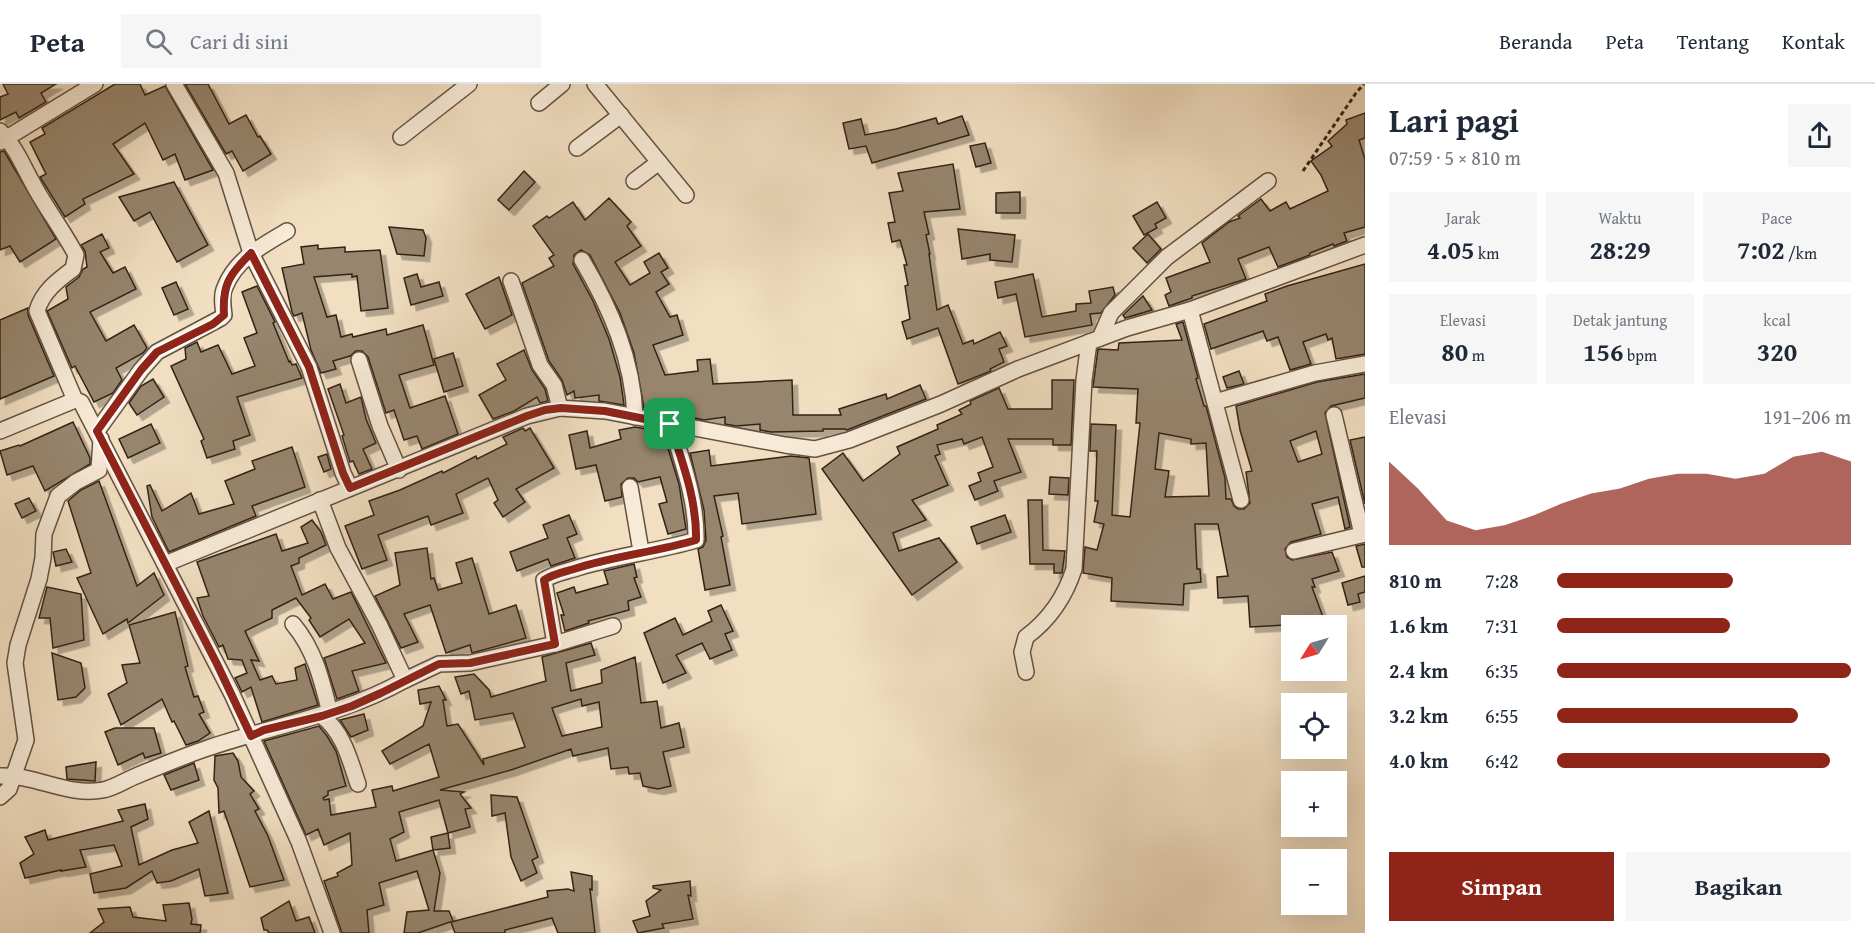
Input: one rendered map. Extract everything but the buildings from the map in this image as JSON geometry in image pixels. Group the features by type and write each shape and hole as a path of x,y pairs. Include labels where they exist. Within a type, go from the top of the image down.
{"street":[{"path":"75,400 37,311 43,296 58,280 73,269 76,255 2,137 94,84"},
{"path":"174,84 226,173 251,253 309,367 343,473 350,488"},
{"path":"401,137 469,84"},
{"path":"539,103 562,84"},
{"path":"594,84 686,195"},
{"path":"577,148 621,115"},
{"path":"634,181 659,162"},
{"path":"1026,672 1022,652 1026,637 1044,623 1068,586 1074,569 1083,388 1094,340 1111,313 1167,257 1268,181"},
{"path":"0,797 9,789 6,776 26,740 15,663 18,645 39,579 44,534 57,496 76,482 99,470 99,435 141,370 157,352 213,324 224,315 224,288 236,267 251,253 287,231"},
{"path":"165,564 527,416 561,408 605,411 785,446 815,449 849,440 930,408 1018,369 1094,340 1190,310 1365,245"},
{"path":"582,260 603,295 622,343 633,384 635,417"},
{"path":"511,281 540,365 554,385 561,408"},
{"path":"1190,310 1241,500"},
{"path":"359,360 380,426 399,470"},
{"path":"1215,402 1315,374 1365,364"},
{"path":"0,431 75,400 81,402 222,674 299,842 332,933"},
{"path":"1294,551 1364,534 1334,415"},
{"path":"555,644 544,580 594,562 641,551 669,548 696,540 687,476 670,424"},
{"path":"630,487 641,551"},
{"path":"320,500 338,548 379,624 405,680"},
{"path":"293,624 302,634 319,669 326,715 336,729 349,756 358,784"},
{"path":"6,776 81,791 104,790 168,762 293,722 326,715 381,693 439,664 470,663 555,644 612,626"}],"path":[{"path":"1303,171 1364,84"}],"route":[{"path":"251,253 309,367 343,473 350,488 545,410 561,408 605,411 670,424 687,476 696,540 669,548 641,551 594,562 548,577 544,580 544,588 555,644 470,663 439,664 352,706 264,730 251,736 217,664 97,431 141,370 157,352 176,340 213,324 224,315 224,288 236,267 251,253"}]}
